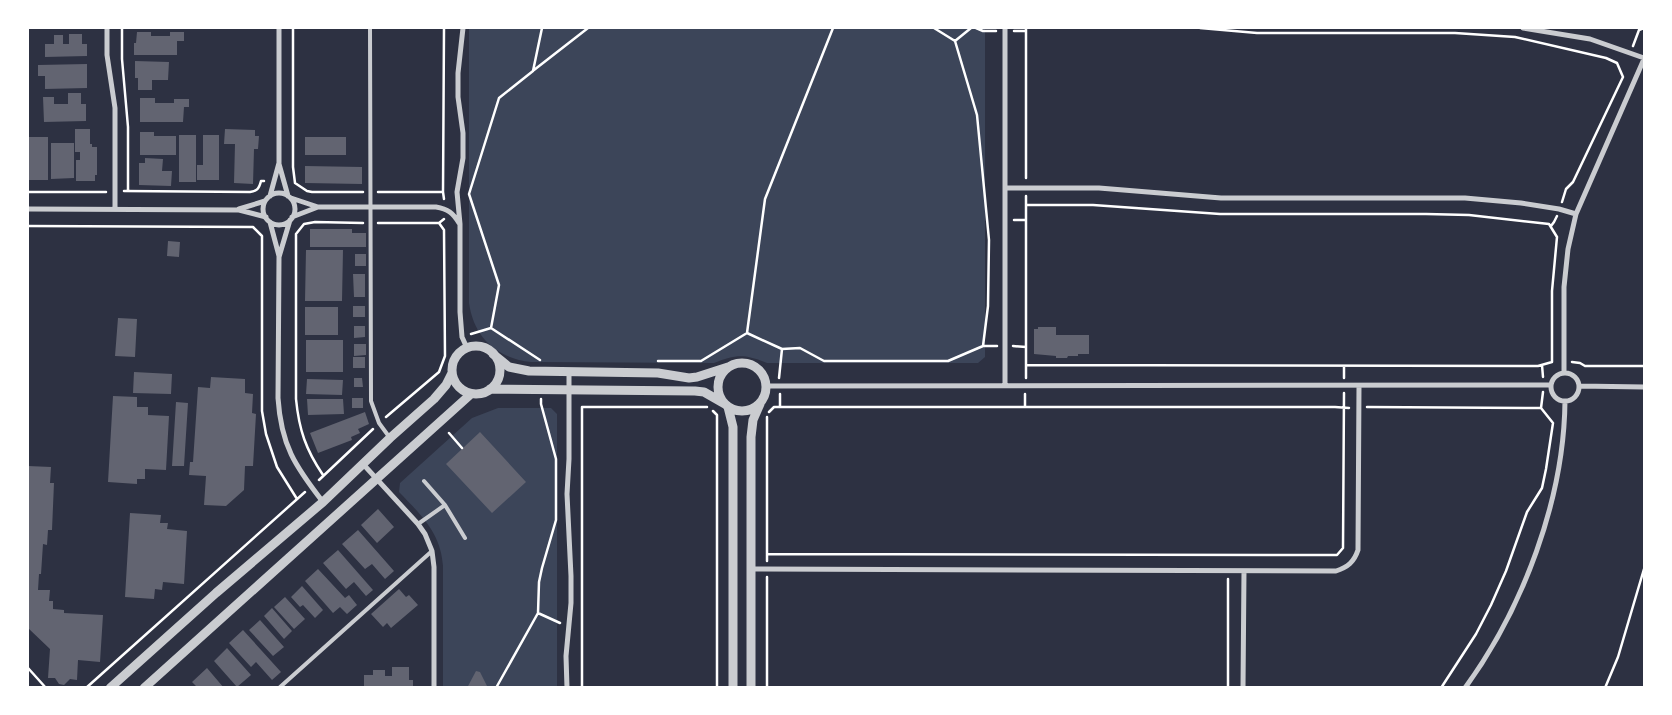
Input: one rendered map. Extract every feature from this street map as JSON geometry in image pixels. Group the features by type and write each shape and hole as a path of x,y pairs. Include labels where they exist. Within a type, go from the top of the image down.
{"street":[{"path":"107,28 107,55 116,108 115,209"},
{"path":"270,196 279,163 279,28"},
{"path":"462,28 458,97 463,133 463,158 457,192 460,224 460,312 462,337 467,348"},
{"path":"1005,28 1005,386"},
{"path":"1523,28 1590,39 1644,59 1576,214 1568,249 1564,287 1564,373"},
{"path":"279,163 289,197 295,207 279,257"},
{"path":"1005,188 1099,188 1221,198 1466,198 1521,203 1559,209 1576,214"},
{"path":"239,210 265,201 270,196 282,194 318,207 445,208 453,213 460,224"},
{"path":"265,201 264,212 270,222 279,257 279,416 286,445 292,459 324,502"},
{"path":"270,222 281,224 318,207"},
{"path":"28,209 239,210 266,217"},
{"path":"110,688 216,593 324,502 363,463 434,398 446,385 456,358 467,348 474,346 481,347 494,354 509,367 529,371 658,373 689,378 743,362 750,363 762,372 767,386 764,399 753,420 751,437 751,688"},
{"path":"490,390 496,384 500,369 494,354"},
{"path":"728,367 722,373 718,388 733,427 733,688"},
{"path":"567,688 566,656 571,603 567,494 569,372"},
{"path":"452,373 458,386 471,394 490,390 695,391 704,392 734,410 748,411 760,404"},
{"path":"1569,373 1576,378 1579,391 1574,398 1564,401 1556,398 1551,390 1551,385 1555,377 1569,373"},
{"path":"767,386 1551,385"},
{"path":"733,570 1336,571 1346,568 1355,559 1359,545 1359,386"},
{"path":"1579,386 1644,387"},
{"path":"144,688 471,394"},
{"path":"1465,688 1478,669 1512,608 1526,578 1542,535 1554,492 1559,462 1564,428 1564,401"},
{"path":"363,463 418,524 425,534 432,551 434,567 434,688"},
{"path":"1243,688 1244,571"}],"lane":[{"path":"370,28 371,401 379,423 390,438"},
{"path":"424,481 445,505 465,538"},
{"path":"418,524 445,505"},
{"path":"279,688 432,551"}],"path":[{"path":"292,28 293,167 295,182"},
{"path":"324,475 306,446 297,414 296,234 304,224 316,222 439,223 444,219 444,28"},
{"path":"533,71 542,28"},
{"path":"491,328 499,285 469,194 499,98 588,28"},
{"path":"747,333 765,199 833,28"},
{"path":"934,28 955,41 977,115 989,240 988,306 983,346"},
{"path":"955,41 971,28"},
{"path":"1026,28 1026,407"},
{"path":"1200,28 1258,33 1455,33 1515,37 1606,58 1617,63 1623,77 1573,182 1566,189 1551,226"},
{"path":"28,192 250,192 256,191 259,188 261,181 274,182"},
{"path":"284,182 295,182 307,191 312,192 457,192"},
{"path":"1026,205 1093,205 1220,214 1477,215 1549,224 1557,237 1552,290 1552,362"},
{"path":"86,688 312,487 379,423 439,372 445,356 444,230 439,223"},
{"path":"28,226 253,228 262,236 262,411 266,434 278,467 297,499"},
{"path":"444,342 452,342 491,328"},
{"path":"491,328 542,361 542,371"},
{"path":"747,333 782,349 800,348 824,362 948,361 983,346 1026,347"},
{"path":"651,361 701,360 747,333"},
{"path":"1026,365 1538,366 1552,362 1580,362 1585,366 1644,366"},
{"path":"767,554 1337,555 1343,548 1344,366"},
{"path":"496,688 538,613 542,568 556,520 556,459 541,404 542,390"},
{"path":"582,688 582,407 702,406 710,407 718,416 717,688"},
{"path":"768,688 767,414 774,407 1541,408 1553,423 1542,488 1527,512 1506,571 1491,605 1476,634 1441,688"},
{"path":"449,433 462,448"},
{"path":"1228,688 1229,555"},
{"path":"1606,688 1618,658 1644,569"},
{"path":"28,668 46,688"}],"shaded area":[{"path":"469,28 985,28 985,357 978,363 767,363 740,356 714,363 531,362 519,360 498,351 482,336 476,326 469,303"},
{"path":"498,408 551,408 557,414 557,687 443,687 443,566 441,554 434,534 428,525 399,492 400,483 472,418"}],"building":[{"path":"137,32 151,32 151,36 170,36 170,32 184,32 184,41 177,41 177,55 134,55 134,43 136,43"},
{"path":"69,34 82,34 82,44 87,44 87,56 45,57 45,44 54,44 54,35 63,35 63,44 69,44"},
{"path":"135,61 169,62 168,80 152,80 152,90 138,90 138,78 135,78"},
{"path":"87,64 87,88 45,89 45,76 38,76 38,65"},
{"path":"68,93 81,93 81,104 86,104 86,121 44,122 43,97 54,97 54,104 68,104"},
{"path":"140,98 155,98 155,103 174,103 174,99 189,99 189,107 184,107 183,122 140,122"},
{"path":"75,129 90,129 90,144 92,144 92,147 97,147 97,175 95,175 95,181 76,181 76,160 80,160 80,152 75,152"},
{"path":"225,129 255,130 255,136 259,136 258,149 254,149 253,184 234,183 235,144 224,144"},
{"path":"140,132 154,132 154,136 176,136 176,155 140,155"},
{"path":"179,135 196,135 196,182 179,182"},
{"path":"203,135 219,135 219,180 197,180 197,165 203,165"},
{"path":"29,137 48,137 48,180 28,180"},
{"path":"305,137 346,137 346,155 305,155"},
{"path":"51,143 74,143 74,178 51,179"},
{"path":"145,158 163,159 162,171 172,171 171,186 139,185 139,163 145,163"},
{"path":"305,166 362,167 362,184 305,183"},
{"path":"310,229 352,229 352,233 366,233 366,247 310,247"},
{"path":"168,241 180,242 179,257 167,256"},
{"path":"306,250 343,250 342,301 305,301"},
{"path":"355,254 366,254 366,266 355,266"},
{"path":"353,274 365,274 365,297 354,297"},
{"path":"353,306 365,306 365,317 353,317"},
{"path":"305,307 338,307 338,335 305,335"},
{"path":"118,318 137,319 135,357 115,356"},
{"path":"354,326 365,326 365,337 354,338"},
{"path":"1038,327 1056,327 1056,335 1089,335 1089,354 1056,358 1056,356 1034,354 1034,329 1038,329"},
{"path":"306,340 343,340 343,372 306,372"},
{"path":"354,344 366,344 366,355 354,356"},
{"path":"353,357 365,357 365,368 353,368"},
{"path":"134,372 172,374 171,394 133,393"},
{"path":"211,377 245,379 245,393 253,394 252,413 256,414 253,466 245,466 244,490 226,506 204,505 206,476 189,475 190,462 193,462 198,387 210,388"},
{"path":"354,378 362,378 363,387 354,387"},
{"path":"307,379 343,380 342,395 306,394"},
{"path":"113,396 137,397 137,407 148,407 148,415 169,416 166,470 145,469 145,479 137,479 137,484 108,482"},
{"path":"352,398 363,398 363,408 352,408"},
{"path":"307,399 343,399 344,414 308,415"},
{"path":"176,402 188,403 184,466 172,466"},
{"path":"365,412 369,424 358,429 360,433 351,437 352,440 318,453 310,433"},
{"path":"480,432 526,482 492,513 446,464"},
{"path":"28,466 51,467 50,483 54,483 52,530 48,530 47,545 43,544 38,590 50,590 49,601 53,601 53,609 64,610 64,613 103,615 100,662 78,660 77,680 70,679 64,685 59,684 55,678 48,678 50,649 28,628"},
{"path":"378,509 394,527 377,543 361,525"},
{"path":"130,513 161,515 160,523 168,523 167,529 187,531 184,584 163,582 162,590 155,589 154,599 125,597"},
{"path":"358,530 394,571 385,579 372,564 365,569 342,544"},
{"path":"338,550 373,590 366,596 354,582 346,589 323,563"},
{"path":"318,569 345,598 349,595 357,605 347,614 340,607 333,613 305,581"},
{"path":"302,586 323,610 315,618 303,605 300,607 291,597"},
{"path":"399,589 406,597 409,595 418,605 391,628 387,623 383,627 371,614"},
{"path":"285,597 305,619 294,629 274,607"},
{"path":"272,608 292,631 284,639 264,616"},
{"path":"260,620 284,647 273,656 249,630"},
{"path":"243,630 281,672 272,680 256,662 251,667 229,643"},
{"path":"227,648 251,675 237,687 214,661"},
{"path":"392,667 409,667 409,680 413,680 413,688 364,688 364,675 373,675 373,670 385,670 385,676 392,676"},
{"path":"207,668 224,688 198,688 192,682"},
{"path":"476,671 480,672 488,688 467,688"}]}
